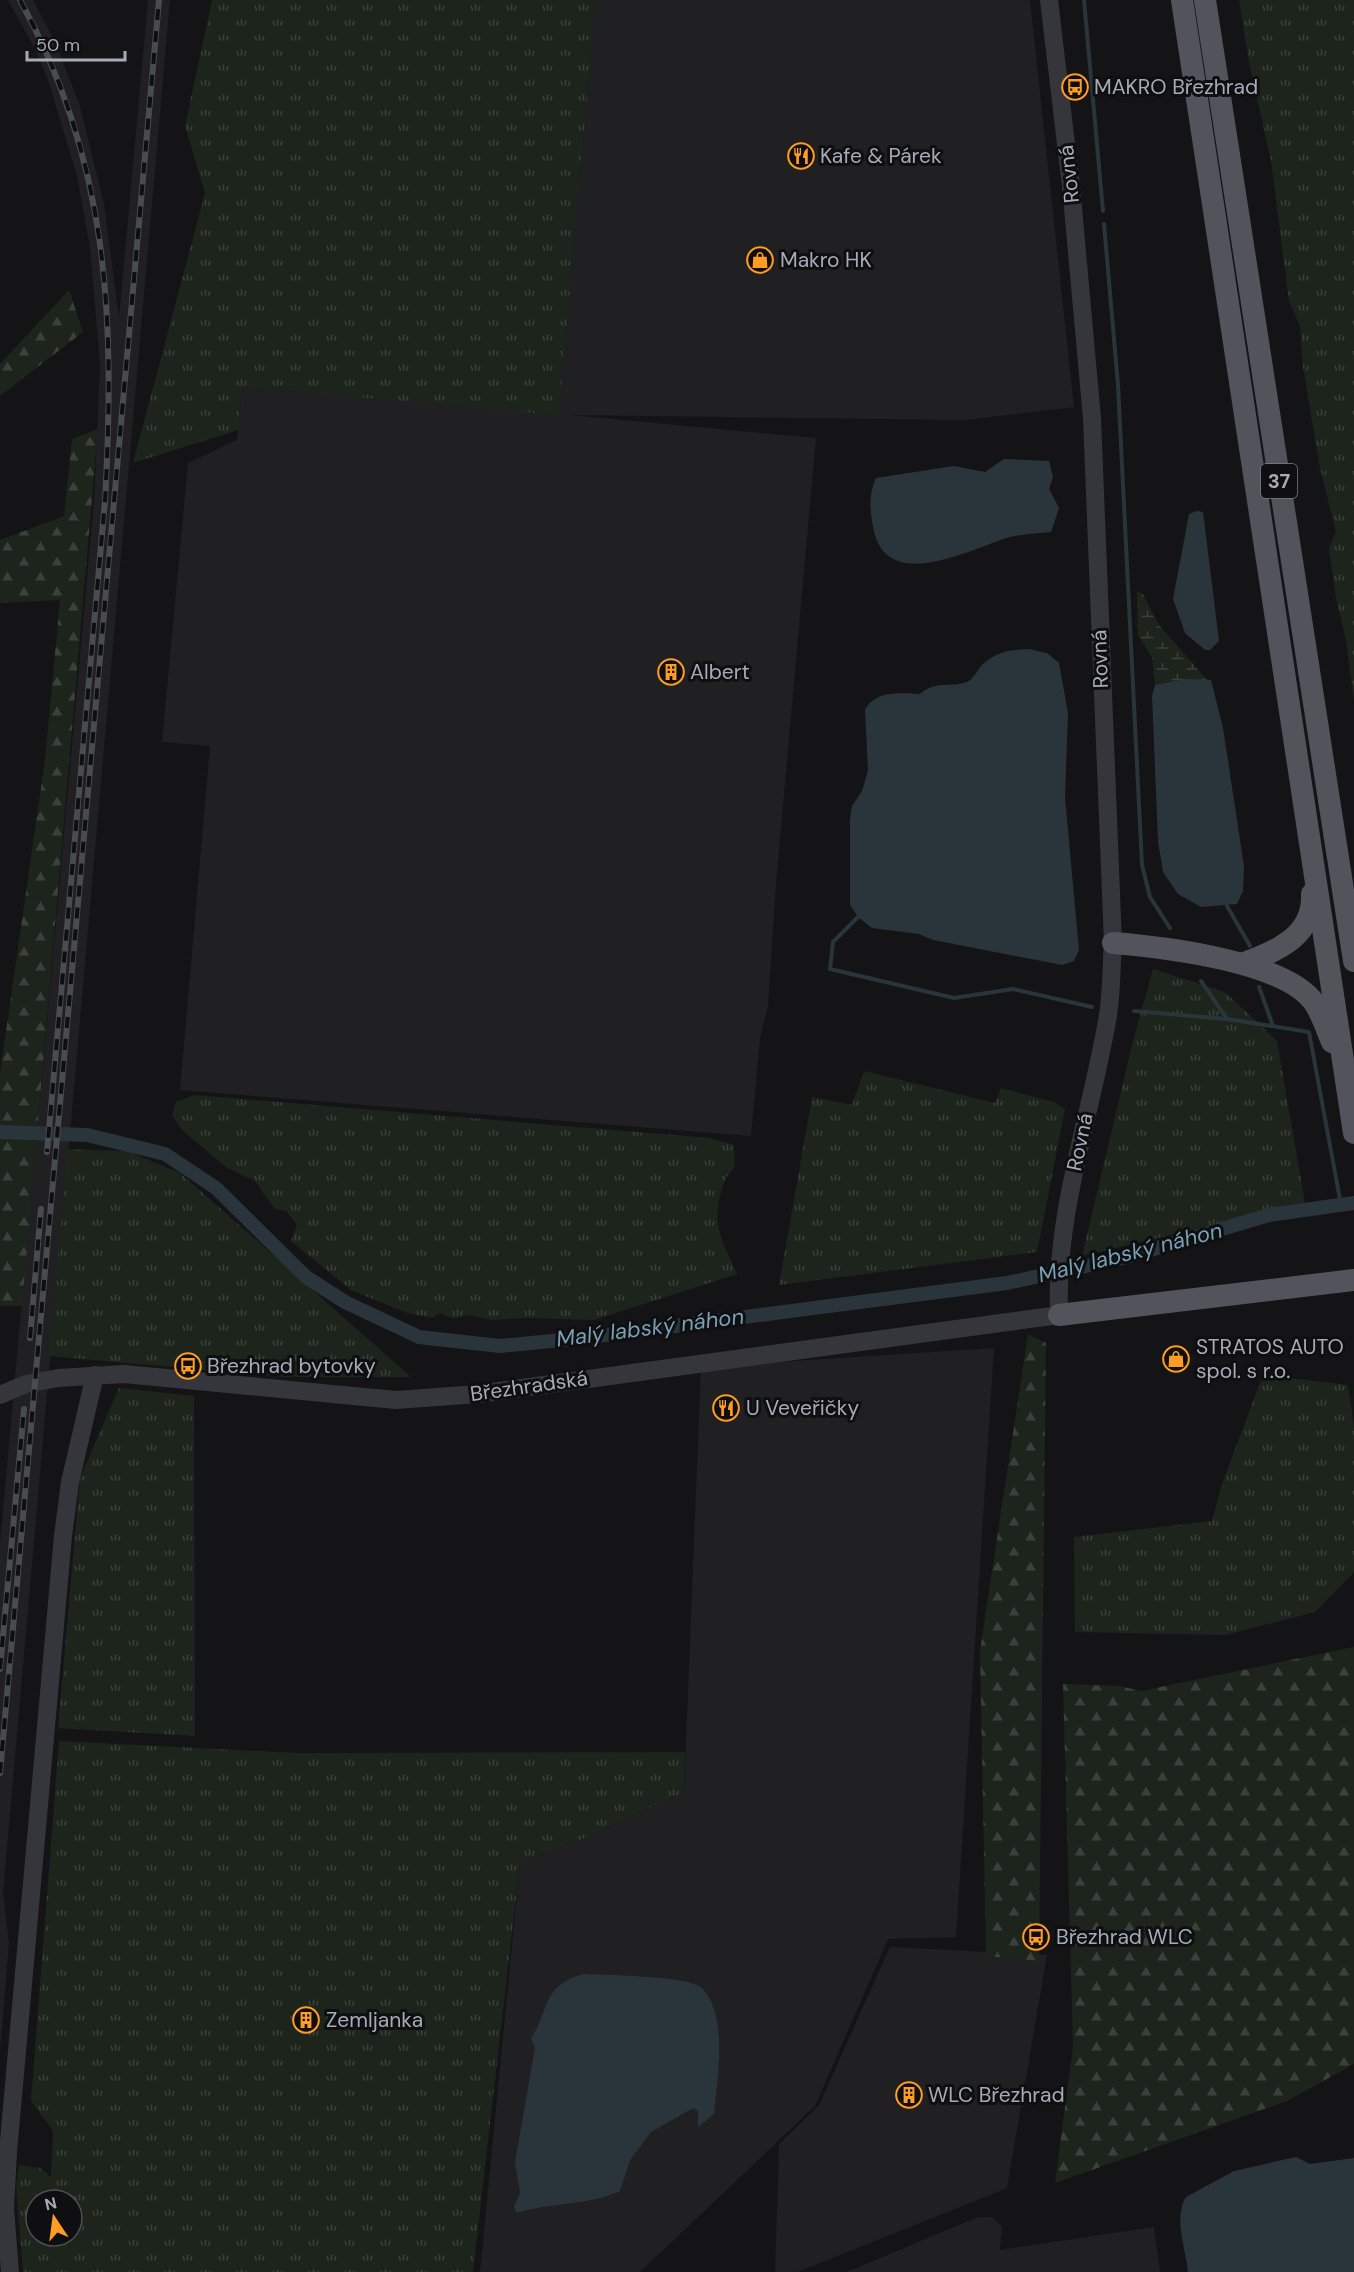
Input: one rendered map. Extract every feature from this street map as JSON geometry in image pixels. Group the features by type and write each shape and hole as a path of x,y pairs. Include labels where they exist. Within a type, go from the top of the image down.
{"main road":[{"name":"37","path":"1182,0 1354,1133"},
{"name":"37","path":"1204,0 1354,961"},
{"path":"1248,962 1281,948 1295,937 1310,916 1312,878 1304,808"},
{"path":"1113,943 1143,945 1248,962 1303,992 1316,1004 1334,1048 1349,1104"},
{"path":"1059,1315 1343,1281"}],"street":[{"name":"Rovná","path":"1049,0 1071,186 1092,418 1113,943 1108,1019 1073,1166 1060,1258 1059,1315"},
{"name":"Březhradská","path":"0,1395 35,1382 124,1374 396,1400 478,1394 1059,1315"},
{"path":"10,2272 5,2209 8,2152 63,1536 70,1482 95,1375"}],"shaded area":[{"path":"8,0 33,0 54,40 80,106 104,204 119,318 148,0 170,0 3,1893 9,1943 0,2051 0,1544 94,501 100,365 90,248 77,176 48,80 35,49"},
{"path":"596,0 1030,0 1074,407 965,420 570,415 816,438 776,883 768,1006 760,1039 751,1136 180,1090 210,746 162,742 188,463 237,440 242,387 559,414"},
{"path":"1004,459 1049,461 1053,477 1049,489 1059,508 1051,532 1010,537 934,562 914,564 896,560 882,550 874,531 871,511 872,490 876,478 954,466 985,472"},
{"path":"1197,511 1203,512 1219,641 1210,650 1205,650 1185,633 1173,599 1189,514"},
{"path":"1029,649 1047,653 1059,663 1068,713 1065,798 1079,950 1074,961 1062,965 933,940 919,934 872,928 858,917 850,905 850,819 852,806 862,791 868,771 865,710 875,699 889,694 920,694 932,687 967,682 974,677 987,660 998,654"},
{"path":"1185,679 1211,680 1223,728 1244,866 1243,891 1237,904 1201,907 1178,894 1163,872 1158,841 1152,696 1155,685"},
{"path":"994,1348 956,1937 888,1939 815,2106 640,2272 480,2272 520,1863 587,1837 684,1792 701,1367"},
{"path":"890,1947 1047,1955 1007,2188 797,2272 775,2272 779,2144 819,2105"},
{"path":"584,1974 682,1981 702,1988 716,2015 718,2031 719,2066 714,2114 698,2127 698,2111 693,2108 651,2132 630,2160 620,2191 582,2202 517,2213 514,2207 520,2193 515,2162 535,2048 531,2038 553,1992 570,1979"},
{"path":"1296,2157 1310,2164 1354,2158 1354,2272 1188,2272 1180,2224 1182,2205 1186,2197 1234,2171"},
{"path":"978,2217 992,2217 1002,2227 1000,2250 1154,2227 1160,2272 847,2272"}],"green space":[{"path":"212,0 596,0 559,415 242,387 238,430 133,463 205,193 185,126"},
{"path":"1239,0 1354,0 1354,702 1346,640 1336,598 1329,549 1336,532 1319,464 1303,366 1300,326 1289,301 1271,161 1249,62"},
{"path":"69,290 83,332 0,396 0,364"},
{"path":"98,429 22,1306 0,1306 0,1073 45,760 60,600 0,603 0,540 64,516 72,439"},
{"path":"1137,591 1143,594 1159,625 1207,680 1182,680 1155,685 1152,657 1138,636"},
{"path":"1153,969 1225,992 1277,1041 1305,1203 1082,1256 1133,1041"},
{"path":"864,1071 995,1103 1001,1088 1054,1102 1065,1109 1037,1252 779,1285 812,1097 852,1105"},
{"path":"195,1095 710,1138 734,1145 735,1167 722,1187 718,1221 720,1235 737,1274 594,1320 528,1318 491,1320 468,1315 453,1319 440,1313 432,1318 407,1313 351,1290 291,1241 297,1225 286,1211 275,1209 255,1181 227,1168 182,1130 172,1115 176,1102"},
{"path":"68,1149 127,1151 180,1173 411,1377 285,1377 49,1356"},
{"path":"1028,1334 1046,1343 1039,1961 986,1956 980,1651"},
{"path":"1263,1375 1348,1385 1354,1427 1354,1572 1315,1612 1225,1635 1075,1632 1074,1537 1212,1521 1221,1487"},
{"path":"119,1388 194,1396 195,1736 58,1728 80,1478"},
{"path":"1354,1647 1354,2064 1287,2101 1055,2183 1073,2047 1063,1684 1119,1686 1141,1691"},
{"path":"59,1741 298,1753 685,1752 684,1792 587,1837 520,1863 473,2272 23,2272 16,2186 19,2165 40,2168 51,2177 53,2131 31,2101"}],"waterway":[{"path":"1084,0 1103,211"},
{"path":"1104,224 1118,385 1142,865 1150,897 1170,928"},
{"path":"1227,906 1250,946"},
{"path":"858,917 833,942 830,969 954,998 1013,989 1092,1007"},
{"path":"1201,981 1227,1019 1309,1032 1341,1205"},
{"path":"1259,987 1273,1026"},
{"path":"1134,1011 1226,1019"},
{"name":"Malý labský náhon","path":"0,1132 87,1135 165,1154 216,1188 306,1277 345,1302 419,1337 500,1346 582,1338 1007,1283 1127,1257 1269,1215 1354,1203"}],"railway":[{"path":"20,0 50,61 73,122 89,183 100,244 109,370 105,501 47,1152"},
{"path":"0,1773 159,0"},
{"path":"30,1338 41,1209"},
{"path":"0,1669 24,1409"}],"place":[{"name":"MAKRO Březhrad","path":"1075,87"},
{"name":"Kafe & Párek","path":"801,156"},
{"name":"Makro HK","path":"760,260"},
{"name":"Albert","path":"671,672"},
{"name":"STRATOS AUTO spol. s r.o.","path":"1176,1359"},
{"name":"Březhrad bytovky","path":"188,1366"},
{"name":"U Veveřičky","path":"726,1408"},
{"name":"Březhrad WLC","path":"1036,1937"},
{"name":"Zemljanka","path":"306,2020"},
{"name":"WLC Březhrad","path":"909,2095"}]}
